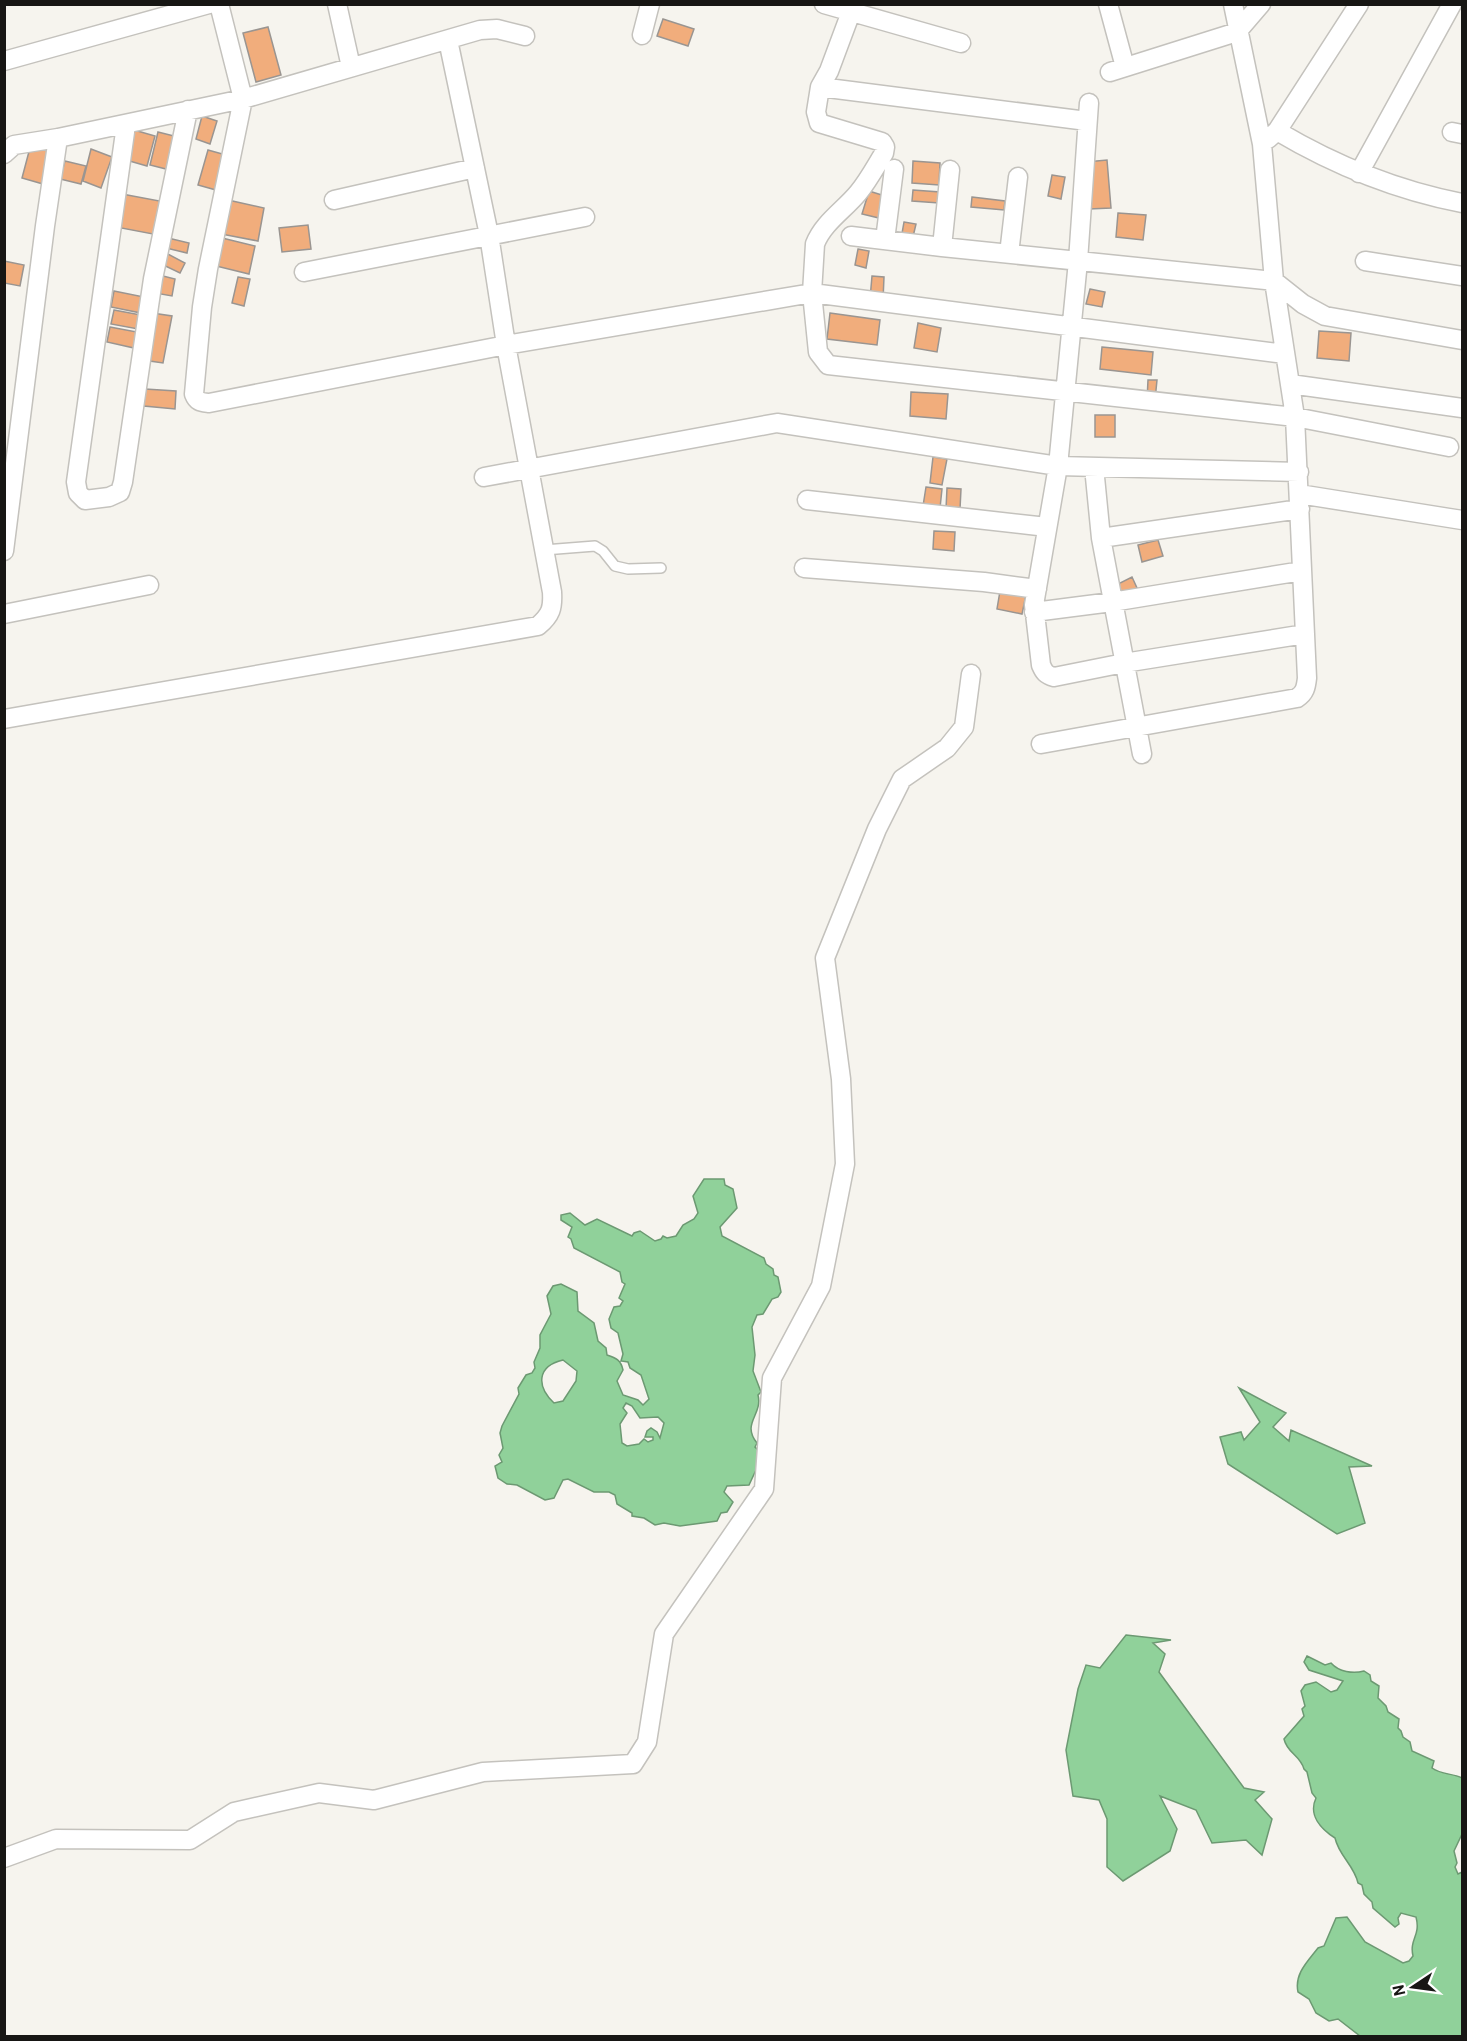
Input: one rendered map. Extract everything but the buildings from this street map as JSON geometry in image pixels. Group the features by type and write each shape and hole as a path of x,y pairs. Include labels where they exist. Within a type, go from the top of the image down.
{"street":[{"path":"4,62 209,4"},
{"path":"219,4 243,99 207,277 194,384 194,394 196,400 200,402 209,403 506,345 812,293 1286,354"},
{"path":"337,4 351,67"},
{"path":"642,35 650,4"},
{"path":"824,4 853,8 961,43"},
{"path":"1108,4 1118,70 1237,32 1261,4"},
{"path":"1041,744 1297,698 1303,695 1305,689 1307,678 1295,417 1274,281 1262,144 1233,4"},
{"path":"1262,144 1277,131 1359,4"},
{"path":"1359,173 1452,4"},
{"path":"853,8 829,71 820,87 816,112 819,123 882,142 884,153 860,190 821,230 817,239 812,293 818,352 828,365 1295,417 1449,447"},
{"path":"4,154 14,145 126,125 243,99 480,30 497,29 525,36"},
{"path":"4,719 538,626 549,617 553,607 506,345 489,235 448,40"},
{"path":"820,87 1088,112 1078,261 1058,466 1034,612 1041,665 1048,675 1054,677 1305,633"},
{"path":"126,125 76,482 78,493 85,500 109,497 120,492 123,482 153,279 188,110"},
{"path":"1277,131 1313,153 1375,180 1432,197 1462,203"},
{"path":"4,552 43,238 58,138"},
{"path":"334,200 475,168"},
{"path":"885,240 894,169"},
{"path":"942,247 950,170"},
{"path":"1009,254 1018,177"},
{"path":"304,272 585,217"},
{"path":"851,236 1274,281 1303,304 1325,316 1462,340"},
{"path":"1365,261 1462,276"},
{"path":"1290,384 1462,408"},
{"path":"484,477 777,423 1058,466 1299,472"},
{"path":"1094,467 1101,538 1142,754"},
{"path":"807,500 1047,527"},
{"path":"1101,538 1300,501 1462,520"},
{"path":"804,568 984,582 1037,589"},
{"path":"1034,612 1112,602 1302,571"},
{"path":"4,614 149,585"},
{"path":"4,1858 56,1839 190,1840 234,1812 319,1792 374,1800 483,1772 633,1764 647,1742 664,1634 764,1489 772,1378 821,1286 845,1164 841,1079 825,958 877,829 902,779 947,748 964,727 971,674"}],"lane":[{"path":"544,550 595,546 603,551 615,566 628,569 661,568"}],"shaded area":[{"path":"704,1179 724,1179 725,1185 733,1189 737,1208 720,1227 722,1236 764,1258 766,1264 773,1269 774,1275 778,1277 781,1292 778,1297 772,1299 763,1314 757,1315 752,1327 755,1355 753,1371 761,1392 758,1395 758,1408 751,1430 757,1443 755,1447 763,1455 749,1485 727,1486 724,1492 733,1502 727,1512 721,1513 717,1521 680,1526 664,1523 655,1525 644,1518 632,1516 632,1513 617,1504 615,1495 609,1492 594,1492 568,1479 563,1480 554,1498 545,1500 498,1478 495,1466 502,1462 499,1455 503,1448 500,1433 502,1426 519,1394 518,1388 526,1375 532,1373 535,1368 534,1362 540,1348 540,1335 551,1314 547,1296 553,1286 561,1284 577,1292 578,1311 594,1323 598,1341 606,1348 607,1355 615,1358 621,1364 623,1370 617,1381 623,1395 638,1400 643,1405 649,1399 641,1375 630,1368 628,1362 621,1361 623,1354 618,1333 611,1328 609,1319 614,1307 620,1306 623,1301 619,1298 625,1284 622,1282 620,1272 574,1248 568,1237 572,1227 561,1220 561,1215 570,1213 585,1225 597,1219 632,1236 640,1231 655,1241 663,1236 667,1238 676,1236 683,1225 694,1219 698,1213 693,1196","holes":["563,1360 577,1371 576,1381 563,1401 554,1403 544,1390 542,1377 548,1367","626,1403 632,1406 640,1418 658,1417 664,1423 660,1438 651,1428 645,1437 653,1437 653,1440 648,1442 644,1439 639,1444 627,1446 622,1443 620,1424 627,1413 623,1408"]},
{"path":"1239,1388 1286,1413 1273,1427 1289,1441 1291,1430 1372,1466 1349,1467 1365,1523 1337,1534 1228,1464 1220,1437 1241,1432 1244,1440 1260,1422"},
{"path":"1126,1635 1171,1640 1153,1643 1165,1654 1159,1672 1244,1788 1264,1792 1255,1800 1272,1819 1262,1855 1246,1840 1212,1843 1196,1810 1160,1796 1177,1829 1170,1851 1123,1881 1107,1867 1107,1819 1099,1800 1073,1796 1066,1750 1078,1689 1086,1665 1100,1668"},
{"path":"1307,1656 1325,1665 1331,1663 1342,1670 1364,1671 1370,1675 1371,1681 1379,1686 1378,1698 1386,1706 1388,1712 1399,1719 1398,1728 1403,1737 1410,1742 1412,1751 1434,1761 1432,1768 1462,1778 1462,1834 1454,1851 1457,1863 1455,1867 1458,1874 1462,1872 1462,2036 1360,2036 1338,2019 1329,2021 1316,2013 1309,1999 1298,1992 1300,1974 1318,1948 1324,1946 1336,1918 1347,1917 1365,1942 1403,1963 1409,1961 1413,1956 1412,1945 1417,1929 1416,1917 1401,1913 1398,1918 1399,1924 1395,1927 1373,1908 1372,1902 1364,1894 1362,1885 1358,1883 1335,1838 1317,1821 1314,1810 1316,1798 1312,1793 1307,1772 1284,1739 1304,1716 1302,1709 1305,1706 1301,1691 1305,1685 1316,1682 1331,1692 1337,1690 1343,1681 1309,1670 1304,1662"}]}
